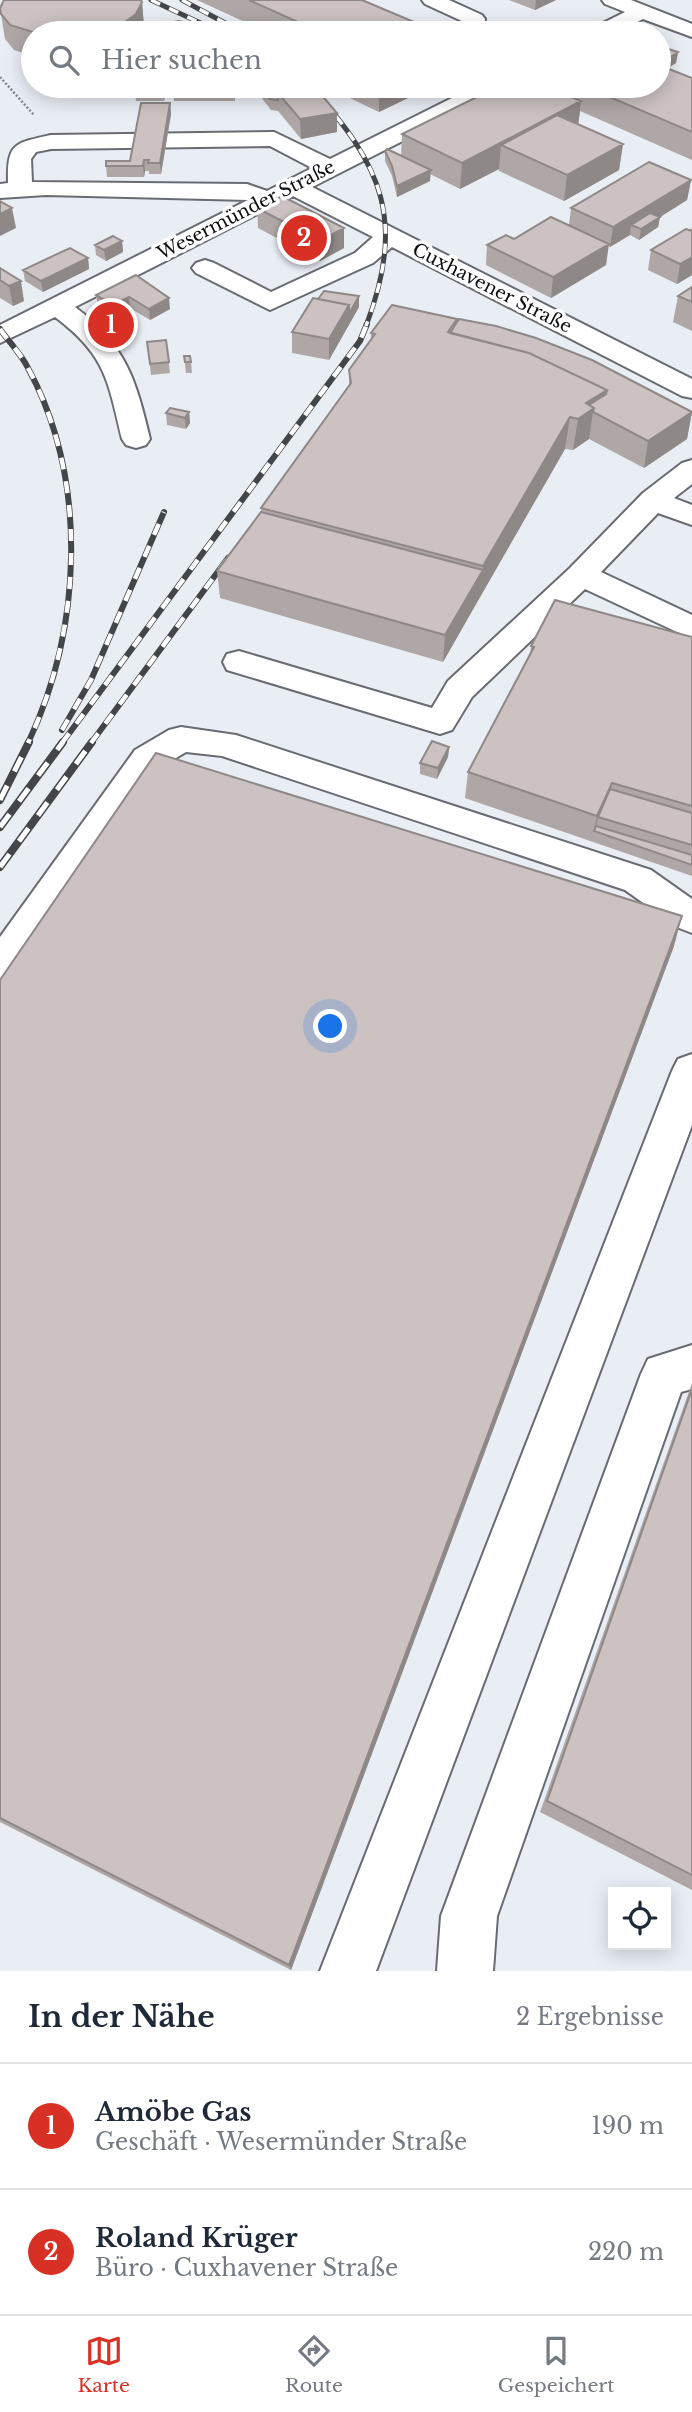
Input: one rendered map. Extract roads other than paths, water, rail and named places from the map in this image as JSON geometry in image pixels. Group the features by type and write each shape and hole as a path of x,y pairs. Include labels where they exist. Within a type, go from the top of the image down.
{"street":[{"path":"432,0 475,21"},
{"path":"612,0 664,21"},
{"path":"623,21 642,12"},
{"path":"671,24 692,32"},
{"name":"Wesermünder Straße","path":"0,335 468,98"},
{"path":"265,199 247,191 10,190 19,158 28,147 51,142 274,139 330,168"},
{"name":"Cuxhavener Straße","path":"292,186 692,390"},
{"path":"205,268 270,302 364,258 388,236"},
{"path":"57,306 102,343 111,357 121,380 136,439"},
{"path":"239,662 440,722 460,689 580,575 653,500 692,469"},
{"path":"653,500 692,516"},
{"path":"580,575 692,628"},
{"path":"0,967 147,759 181,740 224,744 638,880 692,918"},
{"path":"348,1971 692,1071"},
{"path":"465,1971 469,1916 664,1374 692,1367"}],"railway":[{"path":"151,0 196,21"},
{"path":"182,0 221,21"},
{"path":"320,98 355,142 370,169 380,196 385,225 384,255 378,289 366,326"},
{"path":"62,743 360,341 367,324"},
{"path":"0,329 25,363 48,412 61,458 69,506 71,555 68,604 46,699 28,743"},
{"path":"62,730 91,680 164,512"},
{"path":"91,743 228,558"},
{"path":"0,800 29,742"},
{"path":"0,827 63,742"},
{"path":"0,867 92,742"}],"place":[{"name":"Roland Krüger","path":"304,238"},
{"name":"Amöbe Gas","path":"111,325"}]}
